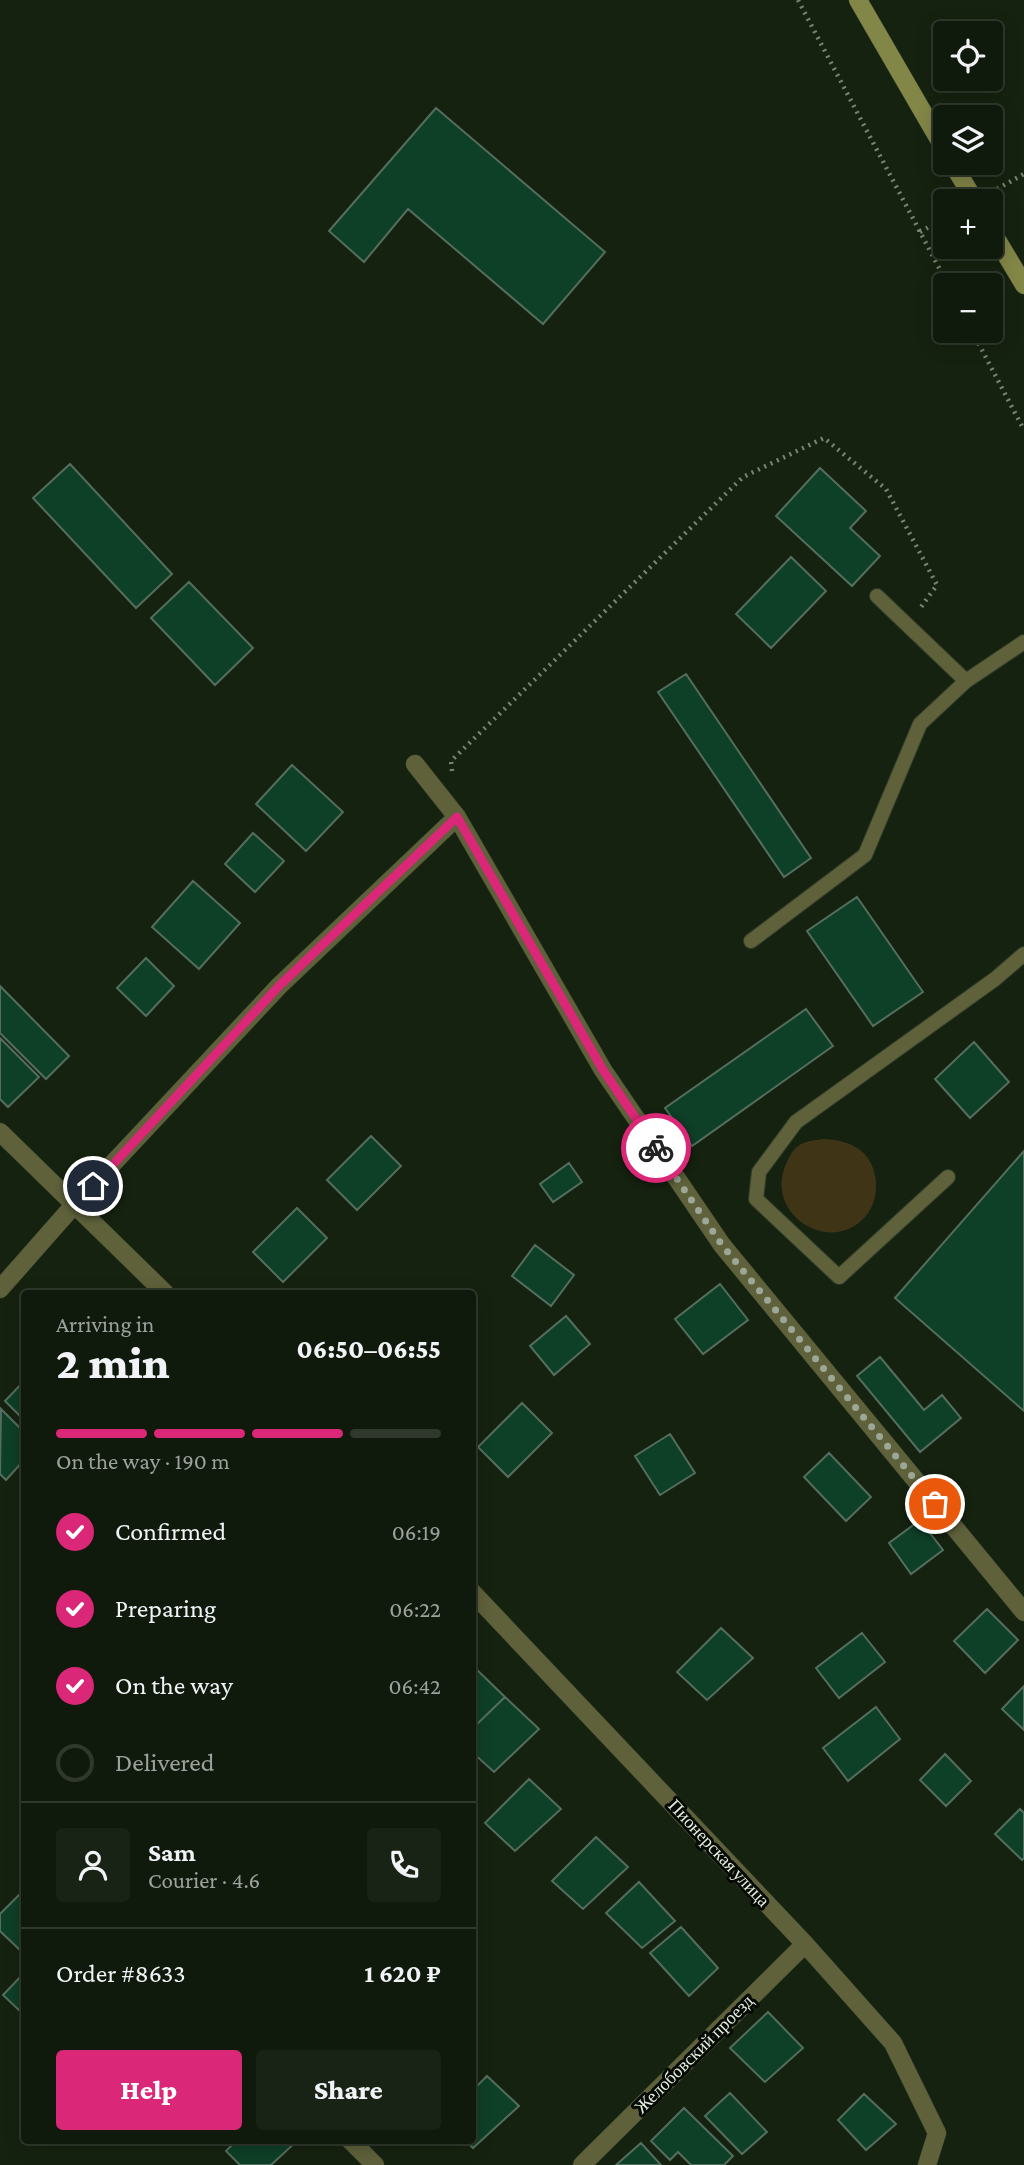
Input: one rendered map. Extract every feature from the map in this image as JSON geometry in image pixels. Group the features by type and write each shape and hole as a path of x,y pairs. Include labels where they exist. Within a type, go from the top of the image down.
{"main road":[{"path":"858,0 933,129"},
{"path":"1003,250 1024,285"}],"street":[{"path":"415,764 457,817 603,1070 722,1245 1024,1612"},
{"path":"0,1289 74,1205 279,986 457,817"},
{"path":"0,1132 162,1290"},
{"name":"Пионерская улица","path":"476,1596 805,1944 893,2043 937,2133 927,2165"},
{"name":"Желобовский проезд","path":"582,2165 805,1944"},
{"path":"354,2144 375,2165"}],"lane":[{"path":"877,596 966,681"},
{"path":"751,941 864,855 920,724 966,681 1024,642"},
{"path":"948,1177 839,1277 756,1199 759,1172 796,1122 995,979 1024,954"}],"path":[{"path":"798,0 942,273"},
{"path":"920,232 933,225"},
{"path":"978,343 1024,430"},
{"path":"453,775 451,761 743,477 824,438 886,489 937,585 907,625"}],"shaded area":[{"path":"825,1139 852,1145 867,1156 875,1173 876,1183 874,1201 865,1217 850,1228 834,1232 818,1230 803,1223 791,1212 784,1197 782,1180 788,1159 796,1148 809,1141"}],"building":[{"path":"436,108 605,252 543,324 408,209 364,262 329,231"},
{"path":"70,464 172,574 136,608 33,498"},
{"path":"820,468 866,511 850,528 880,556 852,586 776,516"},
{"path":"791,557 826,591 771,648 736,614"},
{"path":"189,582 253,648 215,685 151,618"},
{"path":"686,674 811,858 784,877 658,692"},
{"path":"292,765 343,812 306,851 256,804"},
{"path":"253,833 284,861 255,892 225,864"},
{"path":"193,881 240,923 199,969 152,927"},
{"path":"857,897 923,992 873,1026 807,931"},
{"path":"146,958 174,986 146,1016 117,988"},
{"path":"0,986 69,1056 46,1079 0,1033"},
{"path":"806,1009 833,1046 692,1146 665,1108"},
{"path":"0,1038 39,1077 8,1107 0,1099"},
{"path":"974,1042 1009,1082 970,1118 935,1079"},
{"path":"371,1136 401,1166 357,1210 327,1180"},
{"path":"1024,1151 1024,1411 895,1298"},
{"path":"569,1163 582,1182 553,1202 540,1184"},
{"path":"297,1208 327,1238 283,1282 253,1252"},
{"path":"535,1245 574,1275 551,1306 512,1276"},
{"path":"720,1284 748,1320 703,1354 675,1319"},
{"path":"566,1316 590,1344 554,1375 530,1346"},
{"path":"880,1357 924,1410 942,1395 961,1418 920,1452 857,1376"},
{"path":"21,1384 21,1417 5,1401"},
{"path":"522,1403 552,1433 508,1477 478,1447"},
{"path":"1,1409 21,1429 21,1463 6,1480 0,1474"},
{"path":"670,1434 695,1473 660,1495 635,1456"},
{"path":"829,1453 871,1497 846,1521 804,1477"},
{"path":"920,1520 943,1550 911,1574 889,1543"},
{"path":"987,1609 1018,1640 985,1673 954,1641"},
{"path":"721,1628 753,1658 707,1700 677,1672"},
{"path":"862,1633 885,1662 839,1698 816,1668"},
{"path":"476,1669 505,1697 476,1725"},
{"path":"1024,1686 1024,1730 1002,1709"},
{"path":"505,1697 539,1729 494,1772 476,1756 476,1725"},
{"path":"876,1707 900,1739 848,1781 823,1748"},
{"path":"945,1754 971,1781 946,1806 920,1780"},
{"path":"529,1779 561,1809 515,1851 485,1823"},
{"path":"1020,1809 1024,1813 1022,1860 995,1834"},
{"path":"596,1837 628,1867 583,1909 552,1881"},
{"path":"639,1882 675,1921 642,1948 606,1913"},
{"path":"21,1893 21,1951 0,1931 0,1914"},
{"path":"681,1927 718,1968 689,1996 650,1953"},
{"path":"21,1976 21,2012 3,1995"},
{"path":"768,2012 803,2048 765,2082 730,2048"},
{"path":"487,2076 519,2106 473,2148 469,2144 476,2144 476,2087"},
{"path":"730,2093 767,2132 742,2154 705,2116"},
{"path":"864,2094 896,2124 866,2150 838,2120"},
{"path":"684,2108 733,2156 724,2165 691,2165 678,2152 670,2160 651,2141"},
{"path":"641,2143 661,2165 616,2165"},
{"path":"233,2144 294,2144 271,2165 240,2165 226,2151"}],"way so far":[{"path":"656,1148 722,1245 935,1504"}],"route":[{"path":"93,1186 279,986 457,817 603,1070 656,1148"}]}
